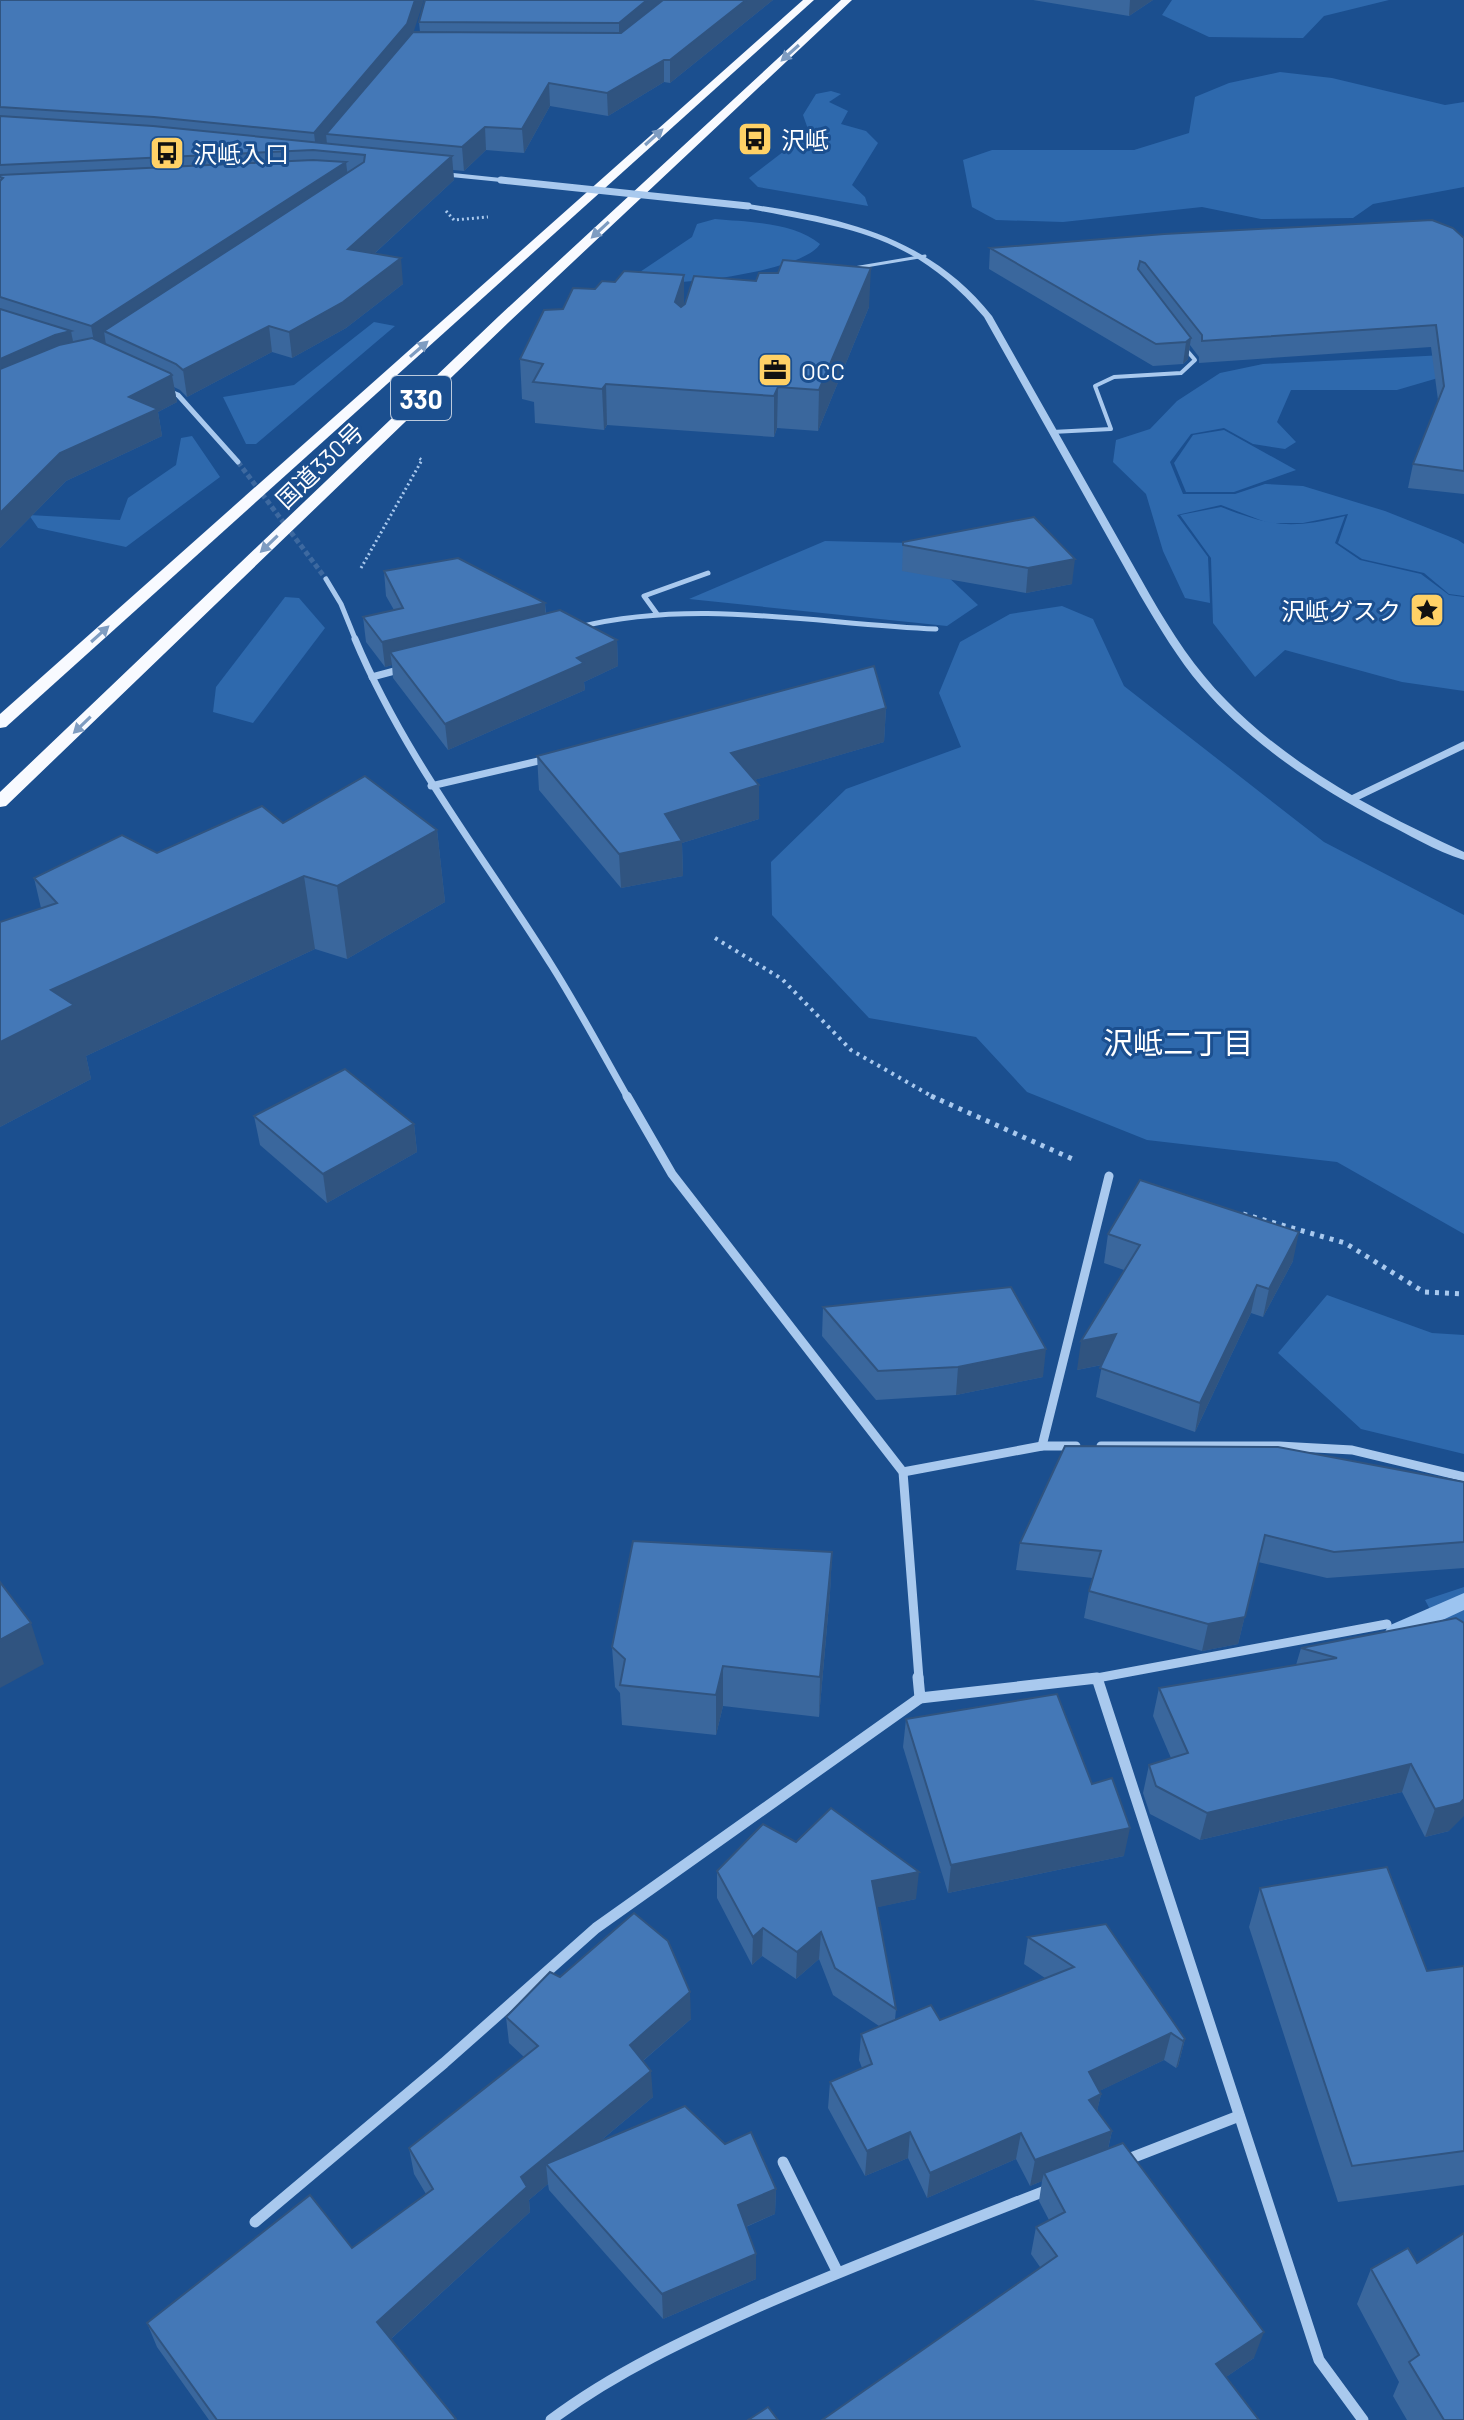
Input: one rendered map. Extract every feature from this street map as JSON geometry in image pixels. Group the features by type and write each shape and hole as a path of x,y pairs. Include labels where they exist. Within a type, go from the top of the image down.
{"highway":[{"name":"国道330号","path":"0,723 809,0"},
{"name":"国道330号","path":"0,802 471,350 847,0"}],"street":[{"path":"425,172 797,213 862,230 925,256 950,274 988,316 1157,619 1200,678 1240,720 1273,747 1352,799 1429,841 1464,856"},
{"path":"164,389 178,395 238,462"},
{"path":"657,614 644,596 708,573"},
{"path":"326,579 341,604 372,677 431,786 552,966 672,1174 903,1472 920,1698"},
{"path":"565,629 642,614 657,614 781,618 863,627 936,629"},
{"path":"372,677 416,666"},
{"path":"1352,799 1464,745"},
{"path":"1446,752 1464,754"},
{"path":"431,786 563,755"},
{"path":"1042,1446 1109,1176"},
{"path":"903,1472 1042,1446 1279,1446 1352,1450 1464,1477"},
{"path":"255,2222 444,2063 596,1928 920,1698 1097,1678 1387,1624"},
{"path":"1097,1678 1319,2360 1363,2420"},
{"path":"1120,2162 1239,2116"},
{"path":"783,2162 837,2271"},
{"path":"551,2420 578,2399 649,2357 837,2271 1061,2185"}],"lane":[{"path":"841,270 925,256"},
{"path":"1052,432 1111,429 1095,386 1114,377 1181,373 1195,360 1179,340"}],"path":[{"path":"341,604 422,460 414,456"},
{"path":"715,938 782,979 851,1050 932,1096 1109,1176"},
{"path":"1242,1214 1345,1243 1424,1292 1464,1294"}],"shaded area":[{"path":"1172,0 1389,0 1324,16 1303,38 1209,37 1162,15"},
{"path":"1280,72 1332,78 1445,105 1464,102 1464,187 1373,204 1353,218 1261,219 1202,207 1063,222 996,220 972,207 963,160 992,150 1134,150 1189,133 1195,97 1229,83"},
{"path":"831,91 841,94 829,102 848,111 841,124 866,131 878,143 852,185 865,197 868,206 758,187 749,178 809,132 803,115 816,94"},
{"path":"715,219 784,227 820,244 794,261 750,273 683,282 631,278 692,237 697,224"},
{"path":"374,322 395,326 256,444 246,444 223,397 294,385"},
{"path":"1445,355 1462,371 1397,390 1291,390 1277,422 1296,442 1285,449 1253,444 1224,428 1191,434 1170,462 1183,494 1235,494 1265,484 1303,486 1385,511 1458,540 1464,544 1464,596 1449,594 1424,573 1362,559 1338,543 1348,514 1303,523 1268,523 1221,505 1177,515 1208,557 1210,603 1185,598 1163,551 1146,494 1113,462 1116,440 1150,429 1177,401 1220,373 1263,364"},
{"path":"1224,430 1296,470 1234,492 1186,492 1174,463 1193,435"},
{"path":"192,436 220,477 126,547 38,528 29,515 120,520 128,498 176,465 181,438"},
{"path":"1221,507 1255,519 1282,524 1310,523 1345,516 1335,543 1360,560 1421,574 1449,595 1464,597 1464,691 1402,682 1285,650 1255,677 1213,623 1211,558 1180,515"},
{"path":"825,541 912,543 978,605 947,626 689,599"},
{"path":"285,597 299,598 325,628 253,723 213,712 216,687"},
{"path":"1062,606 1093,619 1124,686 1324,842 1464,915 1464,1234 1337,1162 1147,1140 1027,1092 976,1037 869,1018 772,915 771,862 846,789 961,747 939,693 960,642 1010,614"},
{"path":"1327,1295 1432,1333 1464,1335 1464,1454 1361,1429 1278,1353"},
{"path":"1464,1587 1464,1647 1448,1643 1425,1600"}],"building":[{"path":"0,0 415,0 407,24 314,133 154,117 0,107"},
{"path":"425,0 647,0 619,23 419,22"},
{"path":"663,0 746,0 670,60 664,60 607,93 549,83 522,129 485,127 462,147 326,134 413,32 621,33"},
{"path":"0,116 153,126 452,156 348,249 401,258 343,302 289,332 269,326 183,370 104,331 364,162 365,155 313,150 0,165"},
{"path":"313,160 346,162 91,326 0,297 0,181 3,178 0,175"},
{"path":"1432,220 1453,228 1464,238 1464,471 1413,464 1444,386 1436,325 1202,341 1202,335 1145,263 1140,261 1138,269 1191,338 1186,342 1156,344 990,248 1164,234"},
{"path":"783,260 871,268 819,390 778,387 774,396 606,384 602,389 533,382 543,364 520,359 544,310 563,309 573,288 595,289 602,281 615,282 624,271 684,275 675,302 681,307 685,304 694,276 756,281 759,273 778,273"},
{"path":"0,309 71,331 0,359"},
{"path":"92,338 172,375 129,397 158,409 60,453 0,513 0,369 59,345"},
{"path":"1034,517 1075,559 1028,568 903,545 903,542"},
{"path":"458,558 545,603 382,642 363,617 403,608 384,571"},
{"path":"560,610 617,640 577,658 584,663 445,724 390,652"},
{"path":"874,666 886,708 731,753 759,785 665,814 682,841 619,854 537,756"},
{"path":"365,776 437,830 337,886 304,876 51,990 74,1005 0,1042 0,922 57,903 34,878 122,835 157,853 262,806 283,823"},
{"path":"345,1069 414,1124 323,1174 254,1116"},
{"path":"1140,1180 1299,1232 1269,1289 1257,1285 1200,1403 1100,1368 1116,1334 1081,1341 1140,1245 1108,1234"},
{"path":"1011,1287 1046,1349 958,1367 878,1371 823,1307"},
{"path":"1065,1446 1278,1447 1464,1482 1464,1542 1334,1552 1265,1535 1245,1617 1208,1624 1089,1591 1101,1551 1020,1543"},
{"path":"633,1541 832,1552 820,1677 723,1666 716,1695 620,1685 625,1659 612,1647"},
{"path":"0,1582 31,1623 0,1640"},
{"path":"1456,1618 1464,1623 1464,1799 1460,1803 1435,1809 1411,1764 1207,1813 1156,1786 1149,1765 1188,1753 1159,1688 1337,1658 1301,1648"},
{"path":"1057,1694 1092,1784 1112,1778 1130,1828 951,1865 906,1719"},
{"path":"831,1808 919,1872 872,1881 896,2009 835,1968 821,1932 797,1952 763,1928 753,1937 717,1871 763,1824 796,1842"},
{"path":"1387,1867 1427,1971 1464,1966 1464,2151 1352,2166 1260,1888"},
{"path":"634,1913 668,1941 690,1992 630,2045 651,2071 521,2177 527,2187 377,2322 456,2419 217,2420 147,2323 310,2195 352,2248 433,2189 409,2148 538,2046 506,2017 550,1972 560,1977"},
{"path":"1106,1924 1185,2039 1183,2041 1171,2033 1089,2072 1101,2094 1089,2100 1112,2131 1035,2160 1021,2133 930,2173 910,2132 867,2151 830,2082 872,2064 861,2034 931,2005 940,2020 1074,1967 1028,1937"},
{"path":"685,2106 725,2144 751,2132 776,2189 738,2205 756,2254 662,2294 546,2164"},
{"path":"1123,2143 1264,2332 1216,2364 1259,2420 822,2420 1057,2256 1036,2227 1065,2212 1044,2173"},
{"path":"1464,2233 1464,2420 1444,2420 1409,2362 1419,2355 1371,2269 1408,2248 1417,2263"},
{"path":"768,2407 778,2420 748,2420"}],"waterway":[{"path":"1396,1632 1464,1601"}],"tunnel":[{"path":"238,462 326,579"}],"place":[{"name":"沢岻","path":"755,139"},
{"name":"沢岻入口","path":"167,153"},
{"name":"OCC","path":"775,370"},
{"name":"沢岻グスク","path":"1427,610"}],"district":[{"name":"沢岻二丁目","path":"1178,1042"}]}
